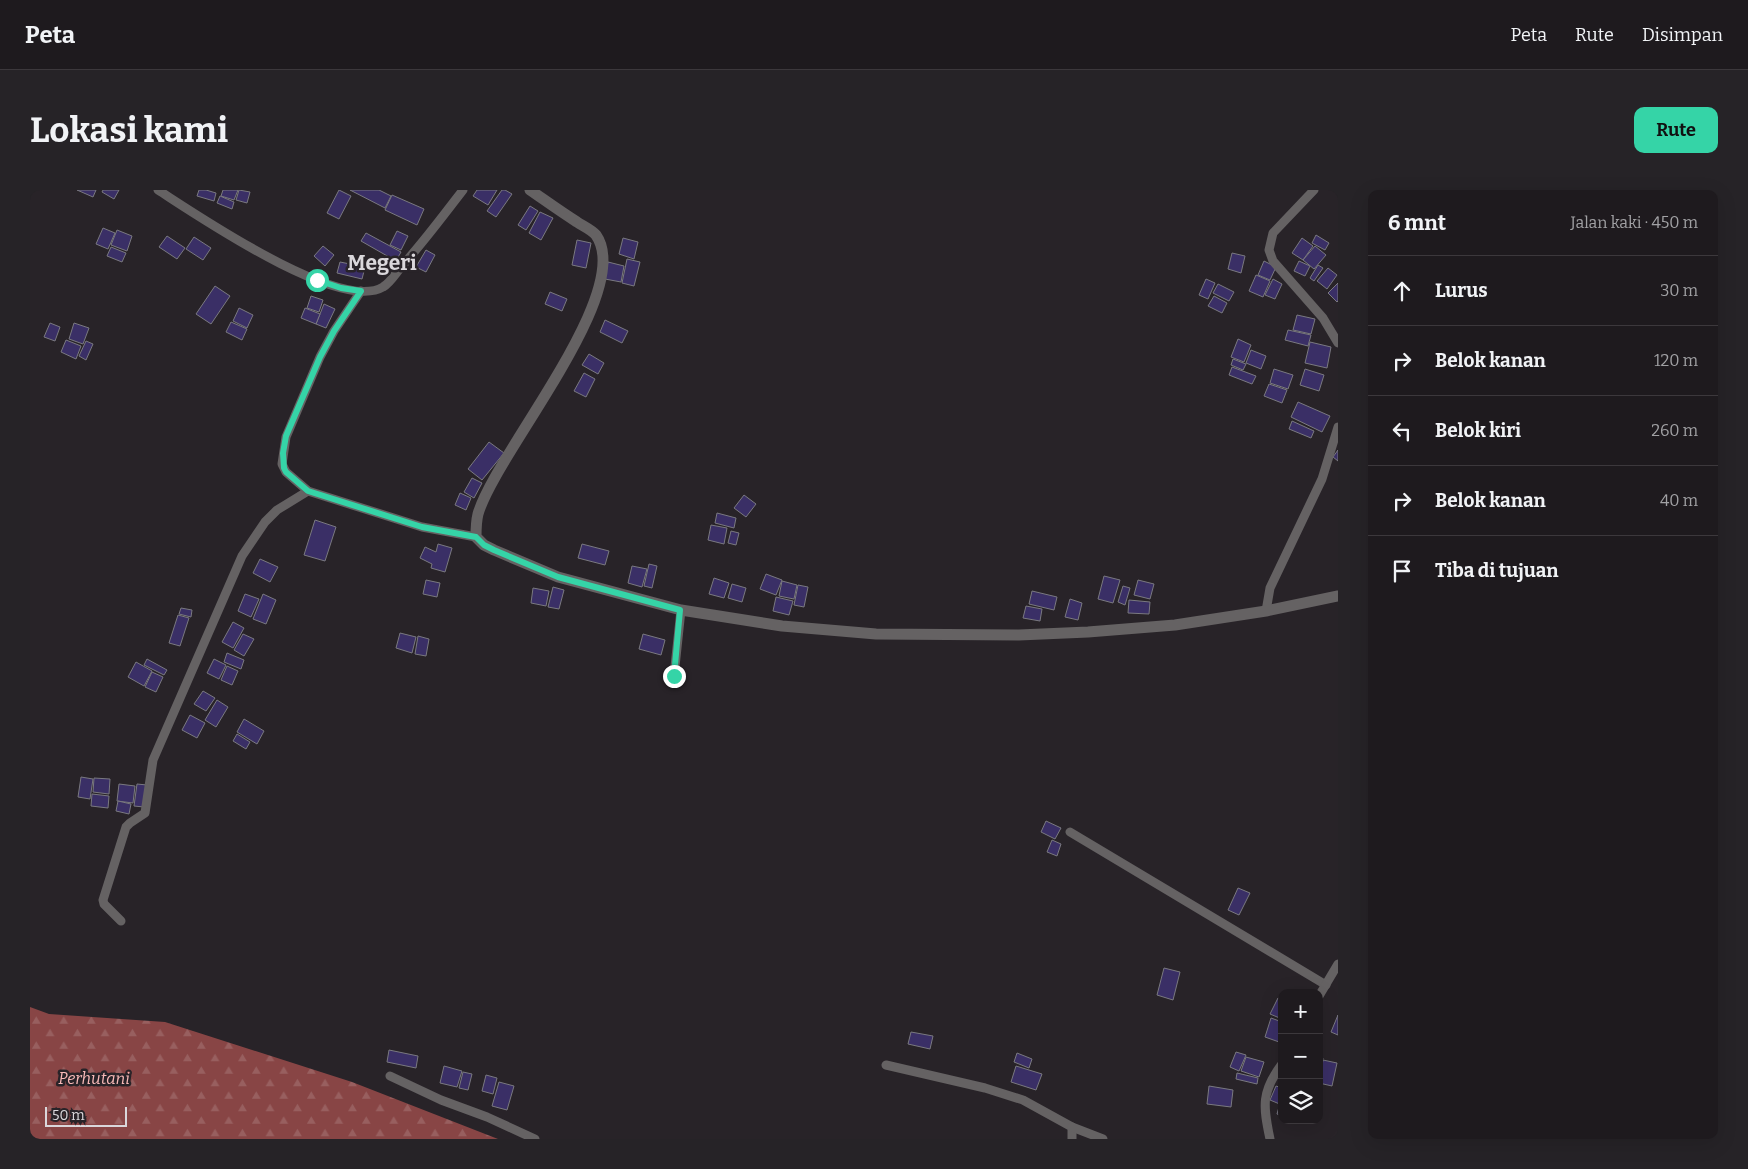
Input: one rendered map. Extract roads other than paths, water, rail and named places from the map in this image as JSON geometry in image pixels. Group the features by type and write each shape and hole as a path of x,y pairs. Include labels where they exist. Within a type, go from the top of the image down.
{"street":[{"path":"158,190 288,268 341,288 370,292 384,286 421,245 463,190"},
{"path":"476,537 478,513 482,504 506,459 567,361 598,294 602,272 602,249 595,234 530,190"},
{"path":"1314,190 1273,233 1269,250 1273,261 1322,318 1338,342"},
{"path":"361,291 334,331 320,357 286,436 283,453 286,472 308,491 422,527 476,537 484,545 494,550 558,577 680,610 791,626 876,634 1019,635 1098,632 1176,625 1266,611 1338,596"},
{"path":"1266,611 1270,588 1322,479 1338,427"},
{"path":"121,921 104,904 105,893 126,828 145,813 153,760 223,598 242,556 265,522 277,510 308,491"},
{"path":"674,676 680,610"},
{"path":"1070,832 1326,985"},
{"path":"1323,990 1338,964"},
{"path":"886,1065 985,1088 1023,1100 1072,1127 1103,1139"},
{"path":"1270,1139 1264,1104 1266,1092 1278,1070"},
{"path":"390,1076 441,1100 488,1117 535,1139"},
{"path":"1072,1127 1072,1139"}],"district":[{"name":"Megeri","path":"382,263"}],"park label":[{"name":"Perhutani","path":"94,1078"}]}
